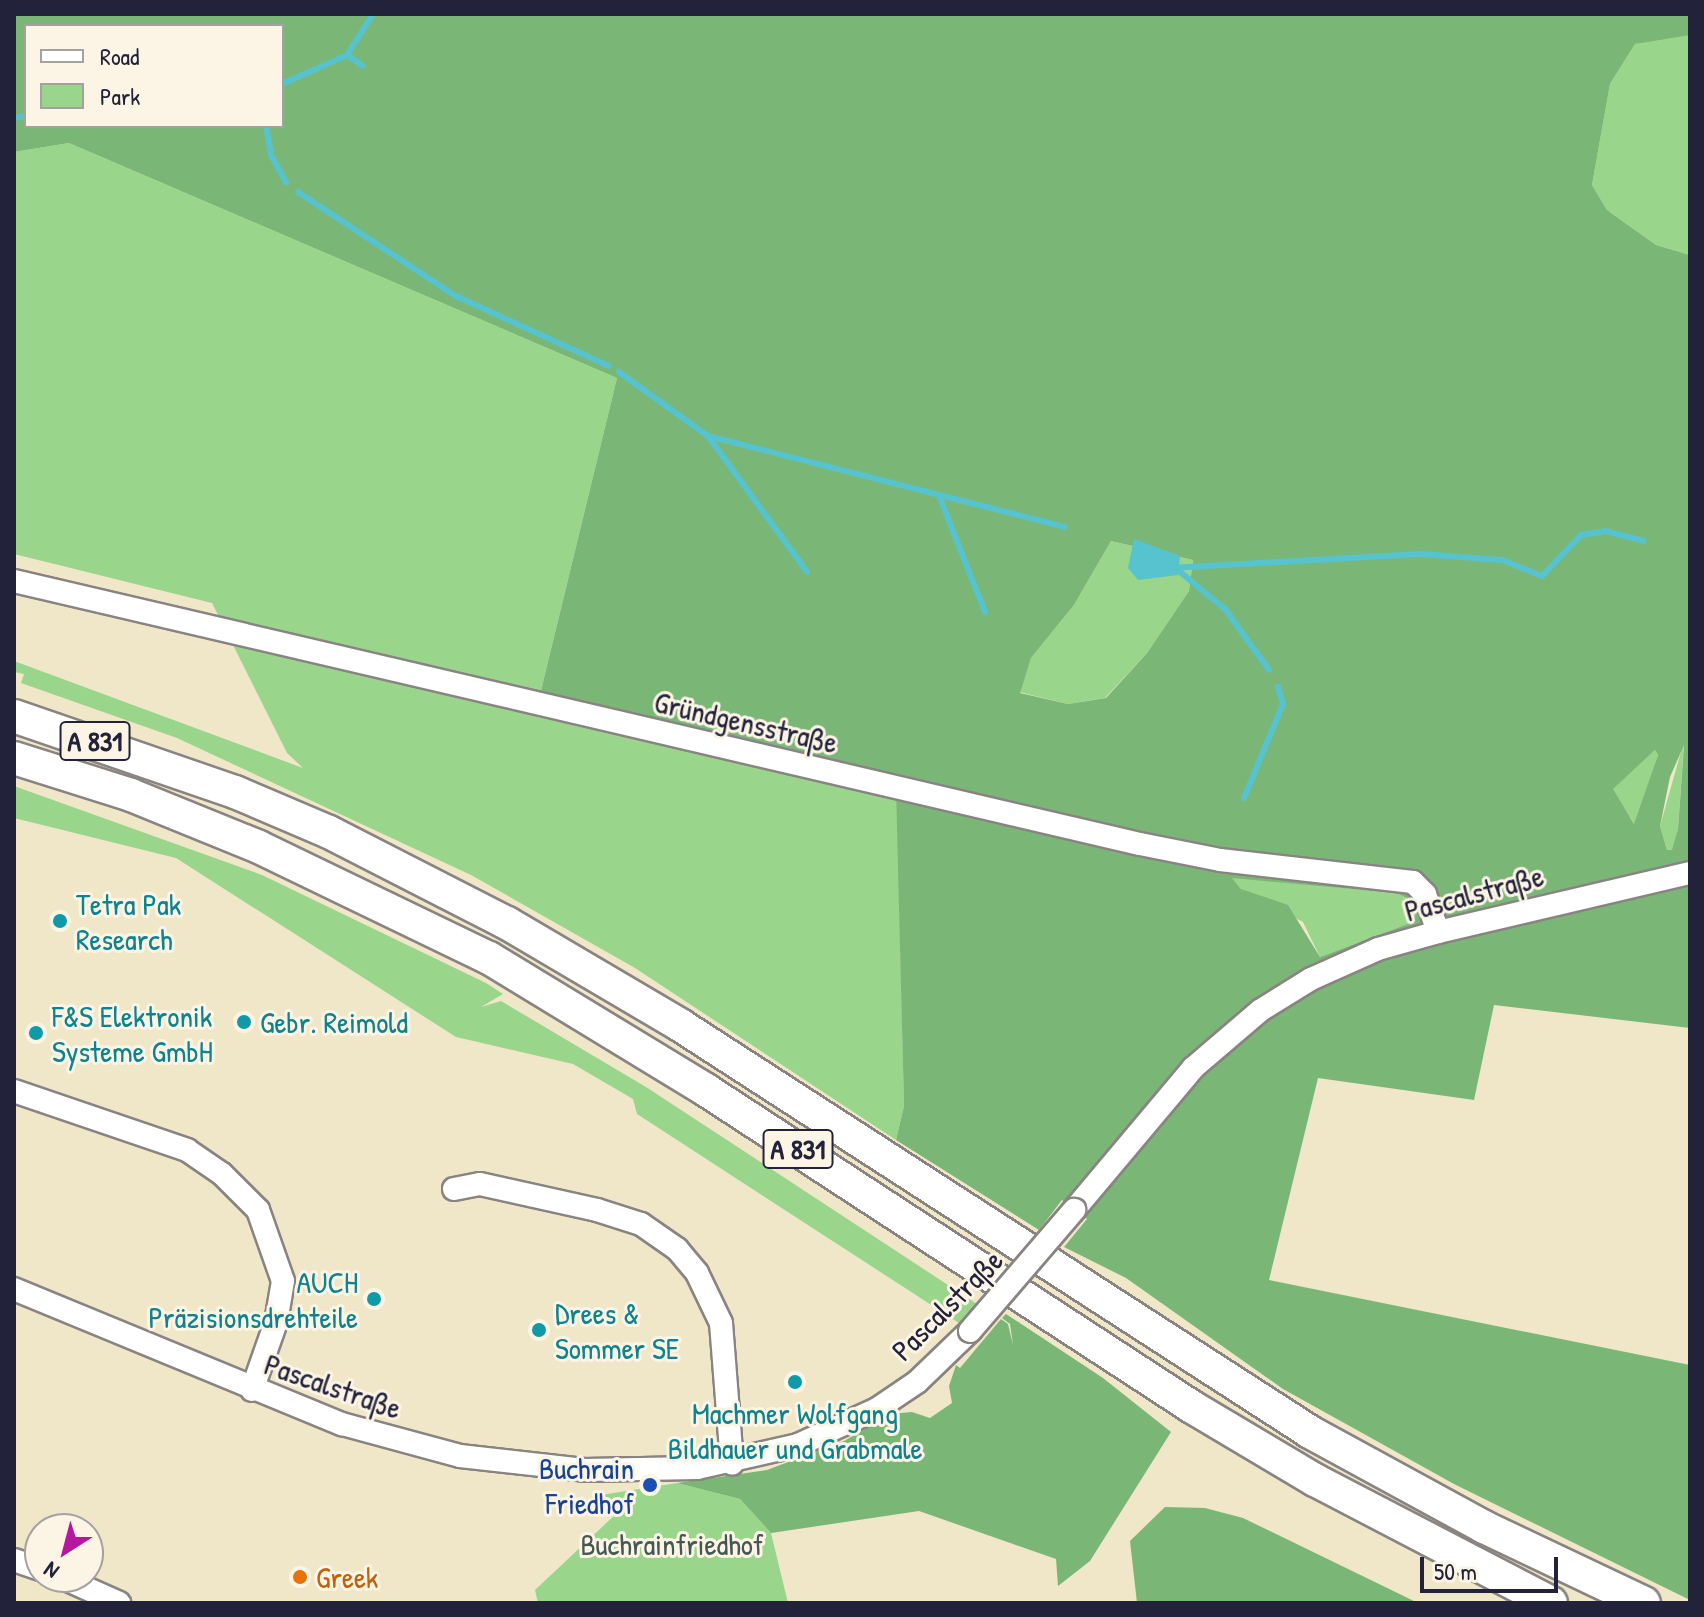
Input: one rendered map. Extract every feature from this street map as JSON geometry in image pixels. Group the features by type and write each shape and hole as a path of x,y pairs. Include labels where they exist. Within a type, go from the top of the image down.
{"highway":[{"name":"A 831","path":"14,716 235,792 329,832 507,923 728,1055 1310,1432 1484,1527 1644,1603"},
{"name":"A 831","path":"14,758 131,795 259,847 489,958 706,1090 1192,1407 1315,1480 1551,1603"}],"street":[{"name":"Gründgensstraße","path":"14,581 1140,844 1220,860 1413,882 1425,894 1438,932"},
{"name":"Pascalstraße","path":"14,1289 252,1390 342,1424 460,1456 584,1470 732,1464 798,1445 877,1409 925,1375 970,1331 1193,1068 1261,1010 1311,979 1378,949 1438,932 1690,873"},
{"path":"14,1091 187,1150 222,1174 258,1210 283,1281 276,1322 252,1390"},
{"path":"454,1189 480,1184 597,1210 641,1224 677,1249 712,1298 721,1323 732,1464"},
{"path":"97,1593 119,1603"}],"green space":[{"path":"14,14 1690,14 1690,35 1635,44 1610,84 1592,185 1607,210 1656,245 1690,255 1690,1028 1494,1005 1474,1100 1318,1078 1269,1280 1690,1365 1690,1600 1454,1484 1283,1389 1126,1278 1064,1247 1087,1219 1062,1200 1039,1230 896,1140 904,1106 896,789 538,703 617,378 69,143 14,152","holes":["1111,541 1193,560 1189,591 1147,653 1106,698 1068,704 1020,693 1031,658 1074,605","1684,745 1678,829 1672,850 1667,850 1660,826 1670,777","1655,750 1658,755 1634,824 1613,789","1232,878 1396,893 1409,899 1416,915 1410,923 1320,957 1288,905 1241,889"]},
{"path":"1685,33 1690,35 1690,255 1656,245 1607,210 1592,185 1610,84 1635,44"},
{"path":"69,143 617,378 538,703 897,789 904,1106 896,1140 635,968 471,875 177,738 21,683 24,674 14,672 14,661 303,768 287,753 212,603 14,554 14,152"},
{"path":"1111,541 1193,560 1189,591 1147,653 1105,698 1068,704 1019,692 1031,658 1074,605"},
{"path":"1684,741 1678,829 1673,851 1667,850 1660,826"},
{"path":"1655,750 1658,755 1635,825 1612,789"},
{"path":"14,786 262,875 486,983 503,994 481,1007 501,1001 646,1087 977,1304 959,1323 637,1114 633,1099 573,1064 456,1037 176,858 14,818"},
{"path":"1231,877 1396,893 1409,899 1417,915 1410,923 1320,957 1303,922 1241,889"},
{"path":"1006,1314 1103,1378 1171,1432 1090,1561 1058,1586 1056,1559 919,1511 771,1533 740,1499 677,1483 767,1470 844,1441 891,1414 912,1412 930,1418 952,1403 949,1386 956,1365 960,1368 1001,1319 1008,1324 1013,1345 1010,1324 1002,1318"},
{"name":"Buchrainfriedhof","path":"677,1483 740,1499 771,1533 788,1603 538,1603 535,1590 617,1513 601,1495"},
{"path":"1165,1507 1205,1508 1243,1518 1418,1603 1137,1603 1130,1541"}],"water":[{"path":"1134,539 1180,556 1178,575 1138,580 1128,568"}],"waterway":[{"path":"284,83 347,55 373,14"},
{"path":"347,55 363,66"},
{"path":"14,118 24,116"},
{"path":"266,128 271,155 286,182"},
{"path":"298,192 456,296 609,366"},
{"path":"619,372 708,436 1065,527"},
{"path":"708,436 807,572"},
{"path":"940,498 985,612"},
{"path":"1171,568 1420,554 1502,560 1542,576 1581,535 1605,531 1644,541"},
{"path":"1179,571 1225,609 1269,670"},
{"path":"1244,798 1283,704 1278,687"}],"place":[{"name":"Tetra Pak Research","path":"60,921"},
{"name":"Gebr. Reimold","path":"244,1022"},
{"name":"F&S Elektronik Systeme GmbH","path":"36,1033"},
{"name":"AUCH Präzisionsdrehteile","path":"374,1299"},
{"name":"Drees & Sommer SE","path":"539,1330"},
{"name":"Machmer Wolfgang Bildhauer und Grabmale","path":"795,1382"},
{"name":"Buchrain Friedhof","path":"650,1485"},
{"name":"Greek","path":"300,1577"}]}
